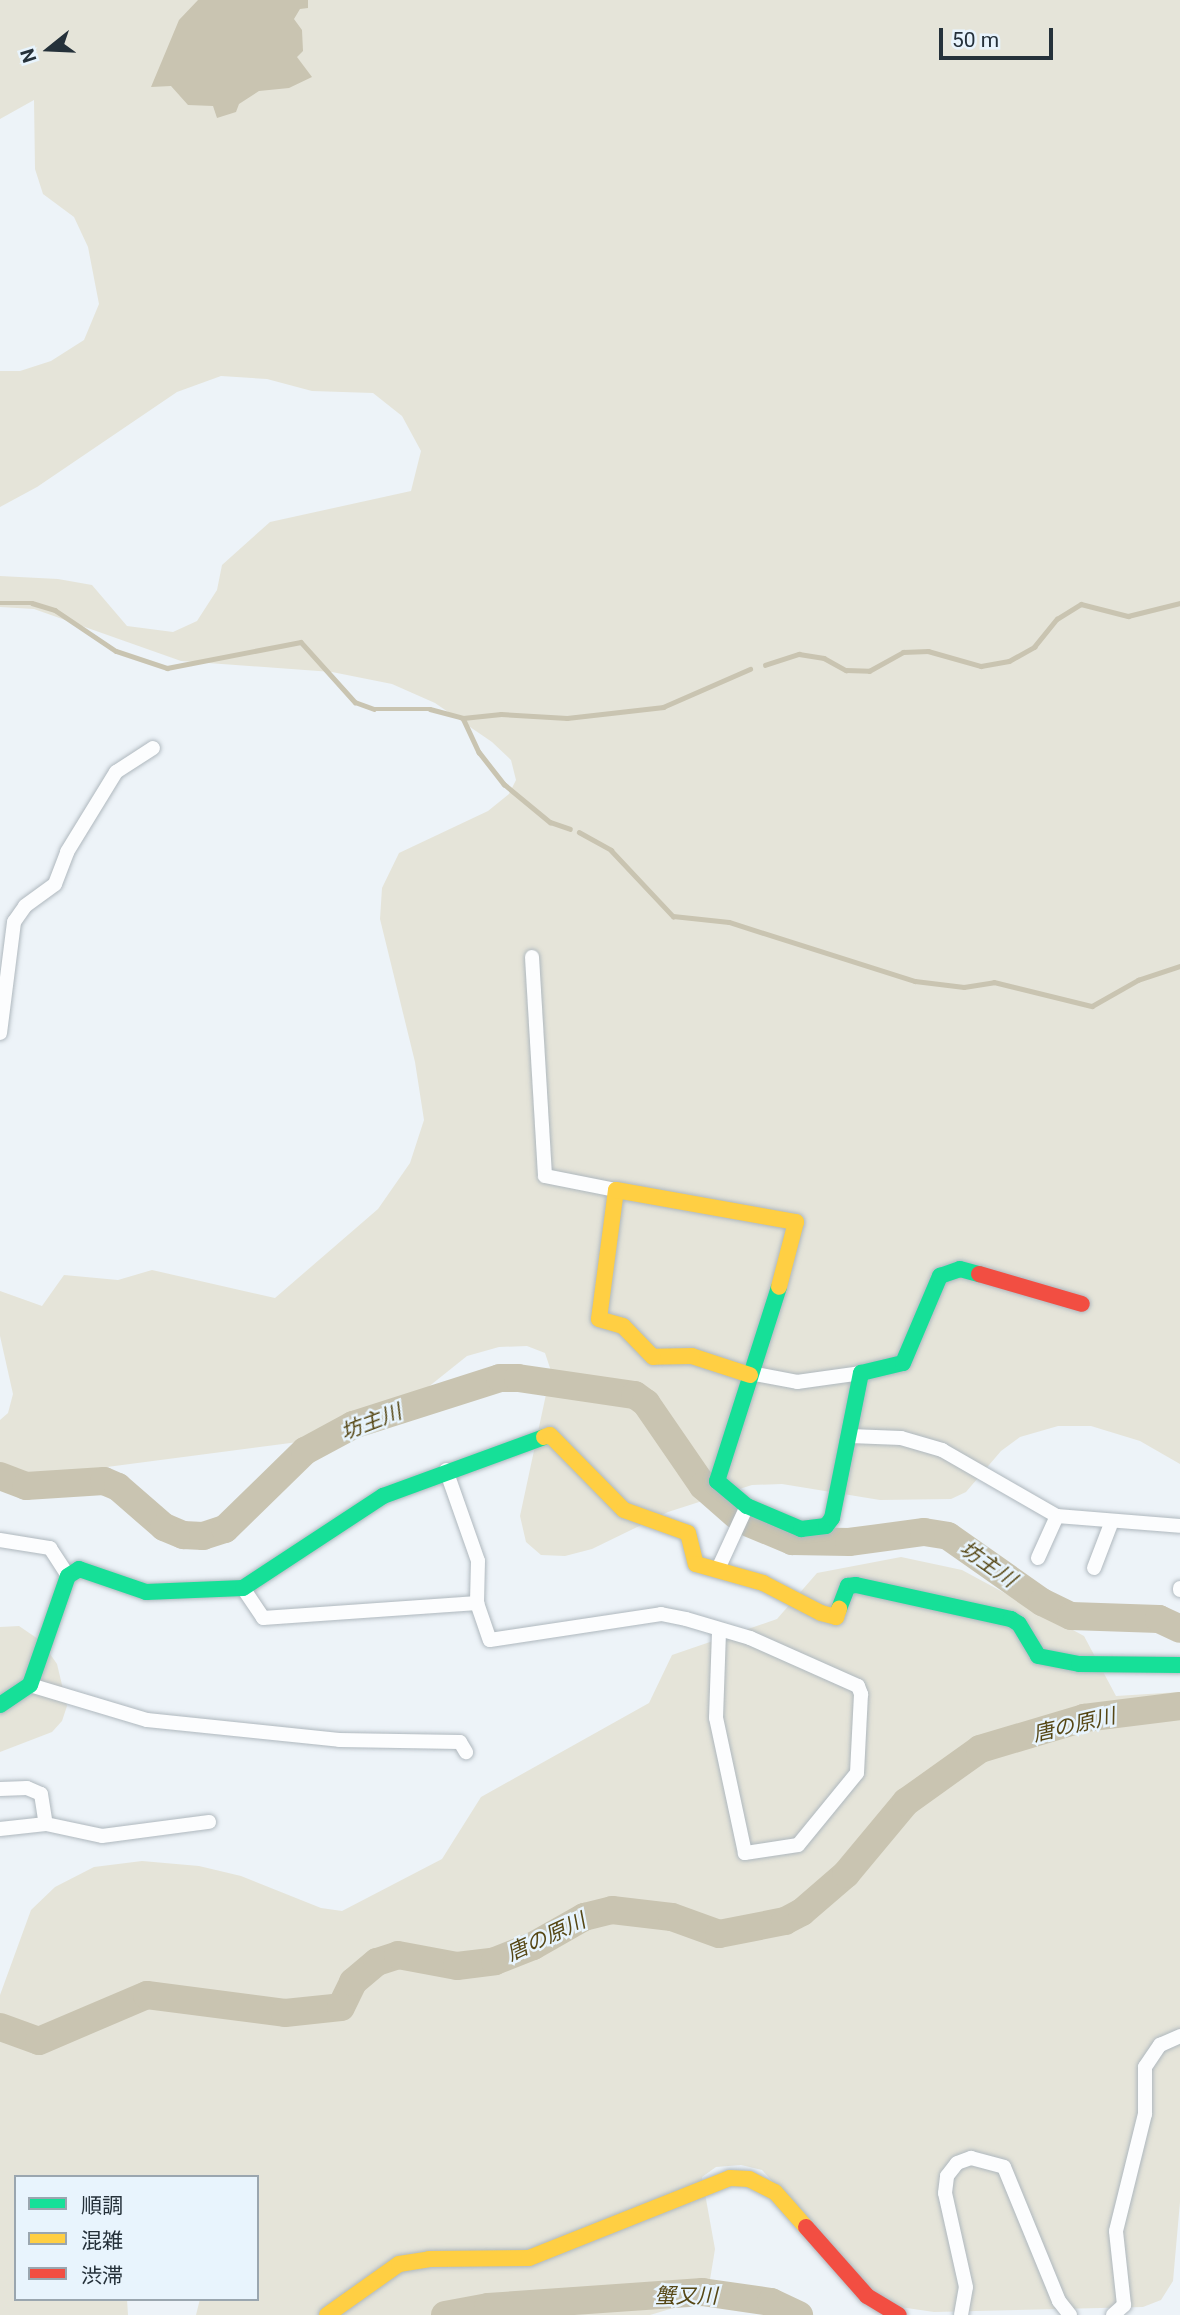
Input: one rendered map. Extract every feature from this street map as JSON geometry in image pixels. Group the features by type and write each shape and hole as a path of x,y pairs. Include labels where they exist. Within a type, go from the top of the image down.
{"street":[{"path":"0,1034 5,961 14,922 25,906 55,884 68,852 116,772 153,748"},
{"path":"532,957 545,1176 796,1222 797,1230 717,1469 722,1489 747,1506 801,1529 826,1526 849,1436 861,1373"},
{"path":"616,1190 599,1319 623,1326 653,1357 692,1356 750,1374 797,1382 861,1373 903,1363 940,1276 960,1269 1082,1304"},
{"path":"0,1705 30,1685 68,1576 79,1569 146,1592 243,1588 383,1496 446,1470 550,1435 608,1498 624,1510 688,1533 696,1564 763,1583 836,1617 848,1586 856,1585 1011,1619 1019,1624 1038,1656 1079,1664 1180,1665"},
{"path":"849,1436 901,1438 942,1450 1058,1516 1180,1526"},
{"path":"446,1470 478,1561 477,1603 490,1640 661,1614 719,1630 858,1686 861,1694 857,1773 798,1845 745,1853 716,1718 719,1630"},
{"path":"718,1569 747,1506"},
{"path":"1038,1558 1058,1516"},
{"path":"1094,1568 1112,1521"},
{"path":"0,1540 50,1548 68,1576"},
{"path":"243,1588 263,1618 477,1603"},
{"path":"30,1685 159,1722 339,1740 460,1742 466,1752"},
{"path":"0,1789 27,1788 41,1794 46,1824"},
{"path":"0,1829 46,1824 102,1836 209,1822"},
{"path":"1113,2315 1124,2305 1116,2231 1145,2114 1144,2067 1160,2045 1180,2036"},
{"path":"961,2315 966,2287 945,2193 947,2176 957,2163 971,2158 1004,2167 1059,2301 1070,2315"},
{"path":"327,2315 399,2264 429,2259 529,2258 730,2178 749,2179 775,2192 867,2296 899,2315"}],"shaded area":[{"path":"0,0 1180,0 1180,1464 1140,1441 1091,1426 1058,1426 1020,1437 1001,1451 966,1492 951,1499 880,1500 782,1484 752,1485 668,1512 592,1549 565,1556 541,1555 526,1542 520,1516 551,1371 545,1353 527,1346 499,1347 467,1356 397,1412 356,1428 298,1442 0,1481 0,1420 8,1413 13,1394 0,1336 0,1291 42,1306 64,1275 118,1280 152,1270 275,1298 378,1209 410,1163 424,1120 415,1062 380,919 382,888 399,853 488,811 509,794 516,780 511,760 492,742 435,703 392,684 332,672 181,661 34,609 0,607 0,576 58,579 92,585 127,626 173,632 197,621 217,590 222,565 270,522 411,491 421,451 402,416 373,393 312,391 267,379 221,376 177,392 37,487 0,507 0,371 20,371 51,361 84,340 99,304 88,247 74,217 43,194 35,169 34,100 0,119"},
{"path":"198,0 308,0 308,8 300,9 294,19 302,30 303,51 297,57 312,77 289,88 259,91 239,104 236,112 217,118 213,106 188,105 171,86 151,87 179,20"},
{"path":"901,1557 962,1570 1084,1636 1116,1696 1180,1692 1180,2202 1173,2281 1161,2300 1143,2307 934,2312 900,2307 879,2298 762,2170 741,2165 716,2167 702,2177 715,2249 707,2298 650,2315 196,2315 200,2301 259,2301 259,2175 14,2175 14,2301 127,2301 128,2315 0,2315 0,1995 31,1910 55,1887 94,1867 142,1861 199,1866 241,1876 321,1908 342,1911 442,1859 481,1797 649,1703 672,1655 777,1619 817,1573"},
{"path":"19,1626 41,1641 57,1664 67,1706 62,1721 52,1732 0,1752 0,1627"}],"waterway":[{"path":"0,603 32,603 55,610 116,651 167,668 301,642 355,702 374,709 430,709 463,718 479,752 504,784 550,822 570,829"},
{"path":"765,665 799,654 824,658 846,670 869,671 903,652 928,651 981,666 1009,661 1034,647 1057,619 1081,604 1128,616 1180,603"},
{"path":"463,718 501,714 567,718 663,707 750,669"},
{"path":"579,832 611,850 673,916 729,922 915,981 964,987 994,982 1092,1006 1138,980 1180,966"},
{"name":"坊主川","path":"0,1476 26,1486 104,1481 118,1487 164,1527 183,1535 203,1536 225,1529 305,1451 353,1425 500,1378 518,1378 635,1395 646,1403 703,1486 736,1515"},
{"name":"坊主川","path":"749,1523 792,1541 849,1542 924,1532 948,1536 1042,1602 1071,1616 1159,1619 1180,1629"},
{"name":"唐の原川","path":"0,2027 39,2041 147,1995 285,2013 341,2007 353,1982 377,1962 398,1955 457,1966 495,1961 533,1946 584,1917 612,1910 672,1917 719,1934 785,1921 802,1912 846,1874 906,1802 980,1749 1084,1718 1180,1706"},
{"name":"蟹又川","path":"445,2315 488,2307 702,2292 771,2302 799,2315"}],"traffic: fast":[{"path":"779,1287 717,1481 747,1506 801,1529 826,1526 832,1518 861,1373 903,1363 940,1276 960,1269 979,1274"},
{"path":"0,1705 30,1685 68,1576 79,1569 146,1592 243,1588 383,1496 544,1437"},
{"path":"839,1609 848,1586 856,1585 1011,1619 1019,1624 1038,1656 1079,1664 1180,1665"}],"traffic: slow":[{"path":"750,1375 692,1356 653,1357 623,1326 599,1319 616,1190 796,1222 779,1287"},
{"path":"544,1437 550,1435 624,1510 688,1533 696,1564 763,1583 821,1613 836,1617 839,1609"},
{"path":"327,2315 399,2264 429,2259 529,2258 730,2178 749,2179 775,2192 806,2227"}],"traffic: jam":[{"path":"979,1274 1082,1304"},
{"path":"806,2227 867,2296 899,2315"}]}
